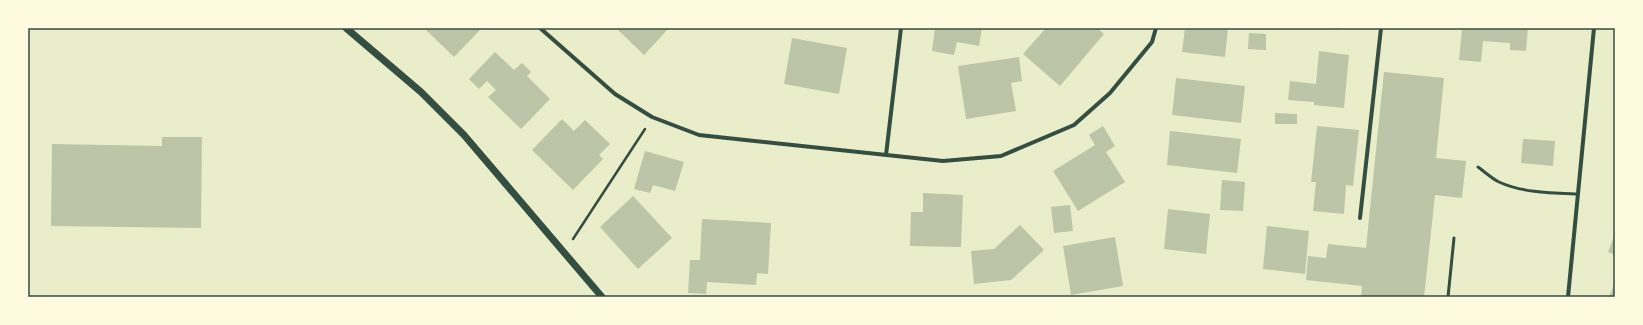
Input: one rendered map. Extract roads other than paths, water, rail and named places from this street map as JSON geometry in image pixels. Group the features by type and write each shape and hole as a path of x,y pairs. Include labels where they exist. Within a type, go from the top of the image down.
{"street":[{"path":"346,28 422,92 464,135 602,297"},
{"path":"540,28 615,94 652,117 699,135 943,161 1001,156 1074,125 1110,93 1152,42 1156,28"},
{"path":"886,155 901,28"},
{"path":"1360,218 1381,28"},
{"path":"1568,297 1594,28"}],"lane":[{"path":"1478,168 1498,182 1517,188 1542,193 1578,194"},
{"path":"1448,297 1454,238"}]}
